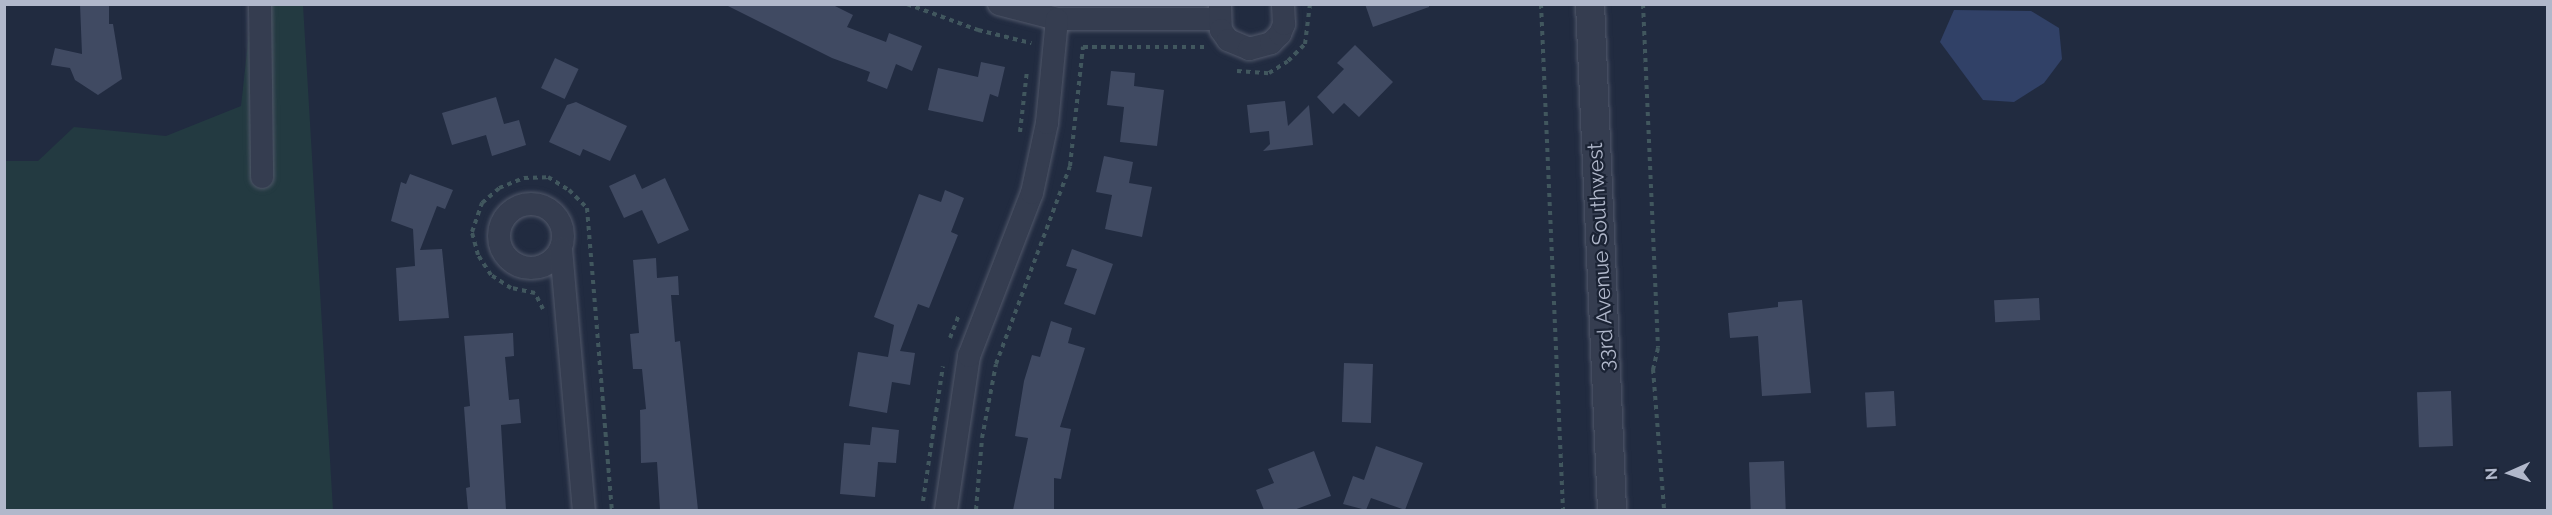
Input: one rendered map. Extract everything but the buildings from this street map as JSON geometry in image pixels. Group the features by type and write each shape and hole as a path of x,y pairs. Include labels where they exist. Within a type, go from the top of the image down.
{"street":[{"path":"260,4 262,177"},
{"path":"999,4 1057,19 1219,12 1228,40 1238,46 1261,48 1280,34 1284,24 1283,4"},
{"name":"33rd Avenue Southwest","path":"1590,4 1612,510"},
{"path":"946,510 969,357 1032,194 1047,123 1057,19"},
{"path":"561,249 584,510"}],"path":[{"path":"906,4 978,30 1031,41 1029,53"},
{"path":"1234,69 1244,74 1269,73 1288,61 1305,44 1310,4"},
{"path":"1541,4 1563,510"},
{"path":"1643,4 1658,348 1653,369 1664,510"},
{"path":"976,510 982,438 996,364 1070,166 1083,47 1208,47 1214,53"},
{"path":"1020,134 1028,64"},
{"path":"949,342 960,312"},
{"path":"923,510 923,484 944,362"}],"shaded area":[{"path":"252,5 303,5 333,510 5,510 4,161 38,161 74,127 166,136 241,106"}],"water":[{"path":"1954,10 2031,11 2059,28 2062,59 2044,83 2014,102 1983,100 1940,42"}]}
